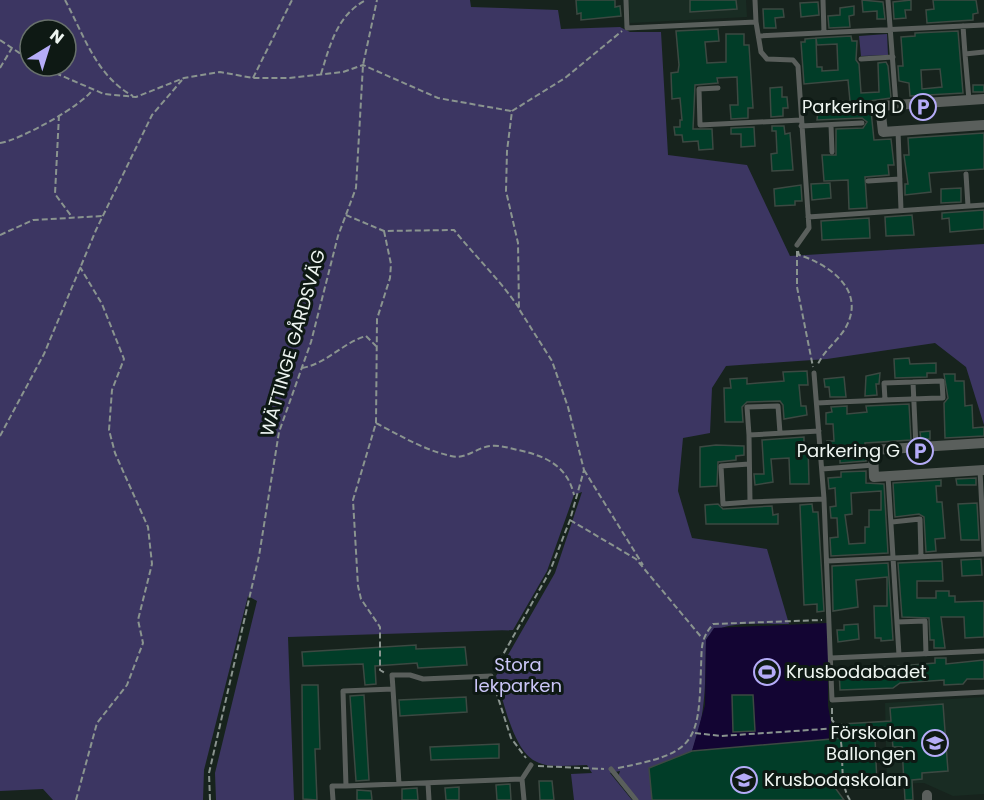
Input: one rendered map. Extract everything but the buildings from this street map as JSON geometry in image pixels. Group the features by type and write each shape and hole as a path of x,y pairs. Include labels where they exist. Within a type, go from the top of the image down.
{"street":[{"path":"984,99 880,106 883,132 984,125"},
{"path":"982,470 874,477 873,450 984,443"}],"lane":[{"path":"626,0 627,28 756,22"},
{"path":"755,0 761,52 767,59 793,60 798,66 808,228 797,245"},
{"path":"823,0 824,33"},
{"path":"888,0 896,105"},
{"path":"759,36 984,25"},
{"path":"963,26 969,100"},
{"path":"965,54 984,52"},
{"path":"861,60 892,57"},
{"path":"718,87 699,89 700,125 862,123"},
{"path":"831,125 832,152"},
{"path":"898,130 902,210"},
{"path":"966,174 968,206"},
{"path":"868,181 900,179"},
{"path":"808,217 984,205"},
{"path":"814,373 831,620 832,700 984,692"},
{"path":"817,403 943,398 942,381 884,383 885,400"},
{"path":"913,382 916,447"},
{"path":"750,502 747,407 778,406 780,433"},
{"path":"749,435 819,431"},
{"path":"749,464 721,466 723,504 824,500"},
{"path":"822,469 874,465"},
{"path":"827,561 984,552 982,470"},
{"path":"888,476 899,656"},
{"path":"892,522 920,519 921,557"},
{"path":"897,622 925,621 927,654"},
{"path":"831,658 984,651"},
{"path":"399,784 392,675 410,675 423,679 491,675"},
{"path":"346,786 343,691 393,689"},
{"path":"524,800 522,779 531,765"},
{"path":"611,769 636,800"},
{"path":"333,800 332,786 522,779"},
{"path":"428,783 429,800"}],"path":[{"path":"65,0 100,69 117,87 136,97"},
{"path":"253,78 292,0"},
{"path":"321,74 338,26 353,9 366,0"},
{"name":"WÄTTINGE GÅRDSVÄG","path":"210,800 209,773 259,556 279,432 302,368 356,188 363,65 377,0"},
{"path":"67,78 104,94 136,97 184,78 220,72 253,78 343,72 363,65 438,98 512,111 565,78 627,28"},
{"path":"0,40 18,52"},
{"path":"0,68 12,48"},
{"path":"0,436 44,354 103,216 152,115 184,78"},
{"path":"0,143 11,142 75,108 93,89"},
{"path":"512,111 507,151 506,191 518,243 519,309"},
{"path":"59,115 55,194 72,217"},
{"path":"0,235 33,220 103,216"},
{"path":"346,216 384,231 454,230 478,259 501,281 552,361 568,407 584,470 646,569"},
{"path":"384,231 391,264 390,278 377,319 376,423 353,500 358,586 361,599 380,627 380,670 392,675"},
{"path":"797,245 797,287 814,373"},
{"path":"797,245 800,255 820,261 836,272 845,285 852,303 847,326 824,351 814,373"},
{"path":"76,800 97,723 127,685 143,644 138,620 152,564 148,527 115,453 109,430 112,390 124,359 102,304 80,267"},
{"path":"302,368 335,354 357,338 366,336 377,347"},
{"path":"376,423 405,440 453,457 471,454 488,446 534,453 553,462 567,476 574,495"},
{"path":"584,470 570,520 550,571 491,675 511,738 531,765 549,768 611,769 665,757 681,750 695,733 700,708 702,638 713,624 831,620"},
{"path":"570,520 636,558 702,638"},
{"path":"832,700 832,720 839,729 844,790 850,800"},
{"path":"695,733 721,736 839,729"}],"shaded area":[{"path":"629,0 746,0 747,17 630,23"},
{"name":"Krusbodabadet","path":"828,623 828,706 834,739 692,751 705,705 706,640 714,628"},
{"name":"Förskolan Ballongen","path":"984,697 984,794 953,796 924,783 887,784 885,703"}],"green space":[{"name":"Stora lekparken","path":"0,0 470,0 471,7 558,10 561,29 620,27 630,32 661,32 668,155 747,165 790,256 984,244 984,425 966,367 935,343 827,359 726,366 712,388 710,433 683,438 678,491 692,538 767,549 789,624 743,624 720,628 706,640 704,696 697,737 692,751 660,764 652,800 638,800 618,777 620,771 610,773 632,800 574,800 571,774 592,773 587,765 547,765 527,755 510,723 496,676 555,573 582,492 574,495 547,571 513,630 288,637 294,800 216,800 215,773 257,601 248,596 204,770 203,800 53,800 43,789 0,791"},
{"path":"887,34 888,55 861,56 859,36"}],"place":[{"name":"Parkering D","path":"923,107"},
{"name":"Parkering G","path":"920,451"},
{"name":"Krusbodabadet","path":"767,672"},
{"name":"Förskolan Ballongen","path":"935,743"},
{"name":"Krusbodaskolan","path":"744,780"}]}
